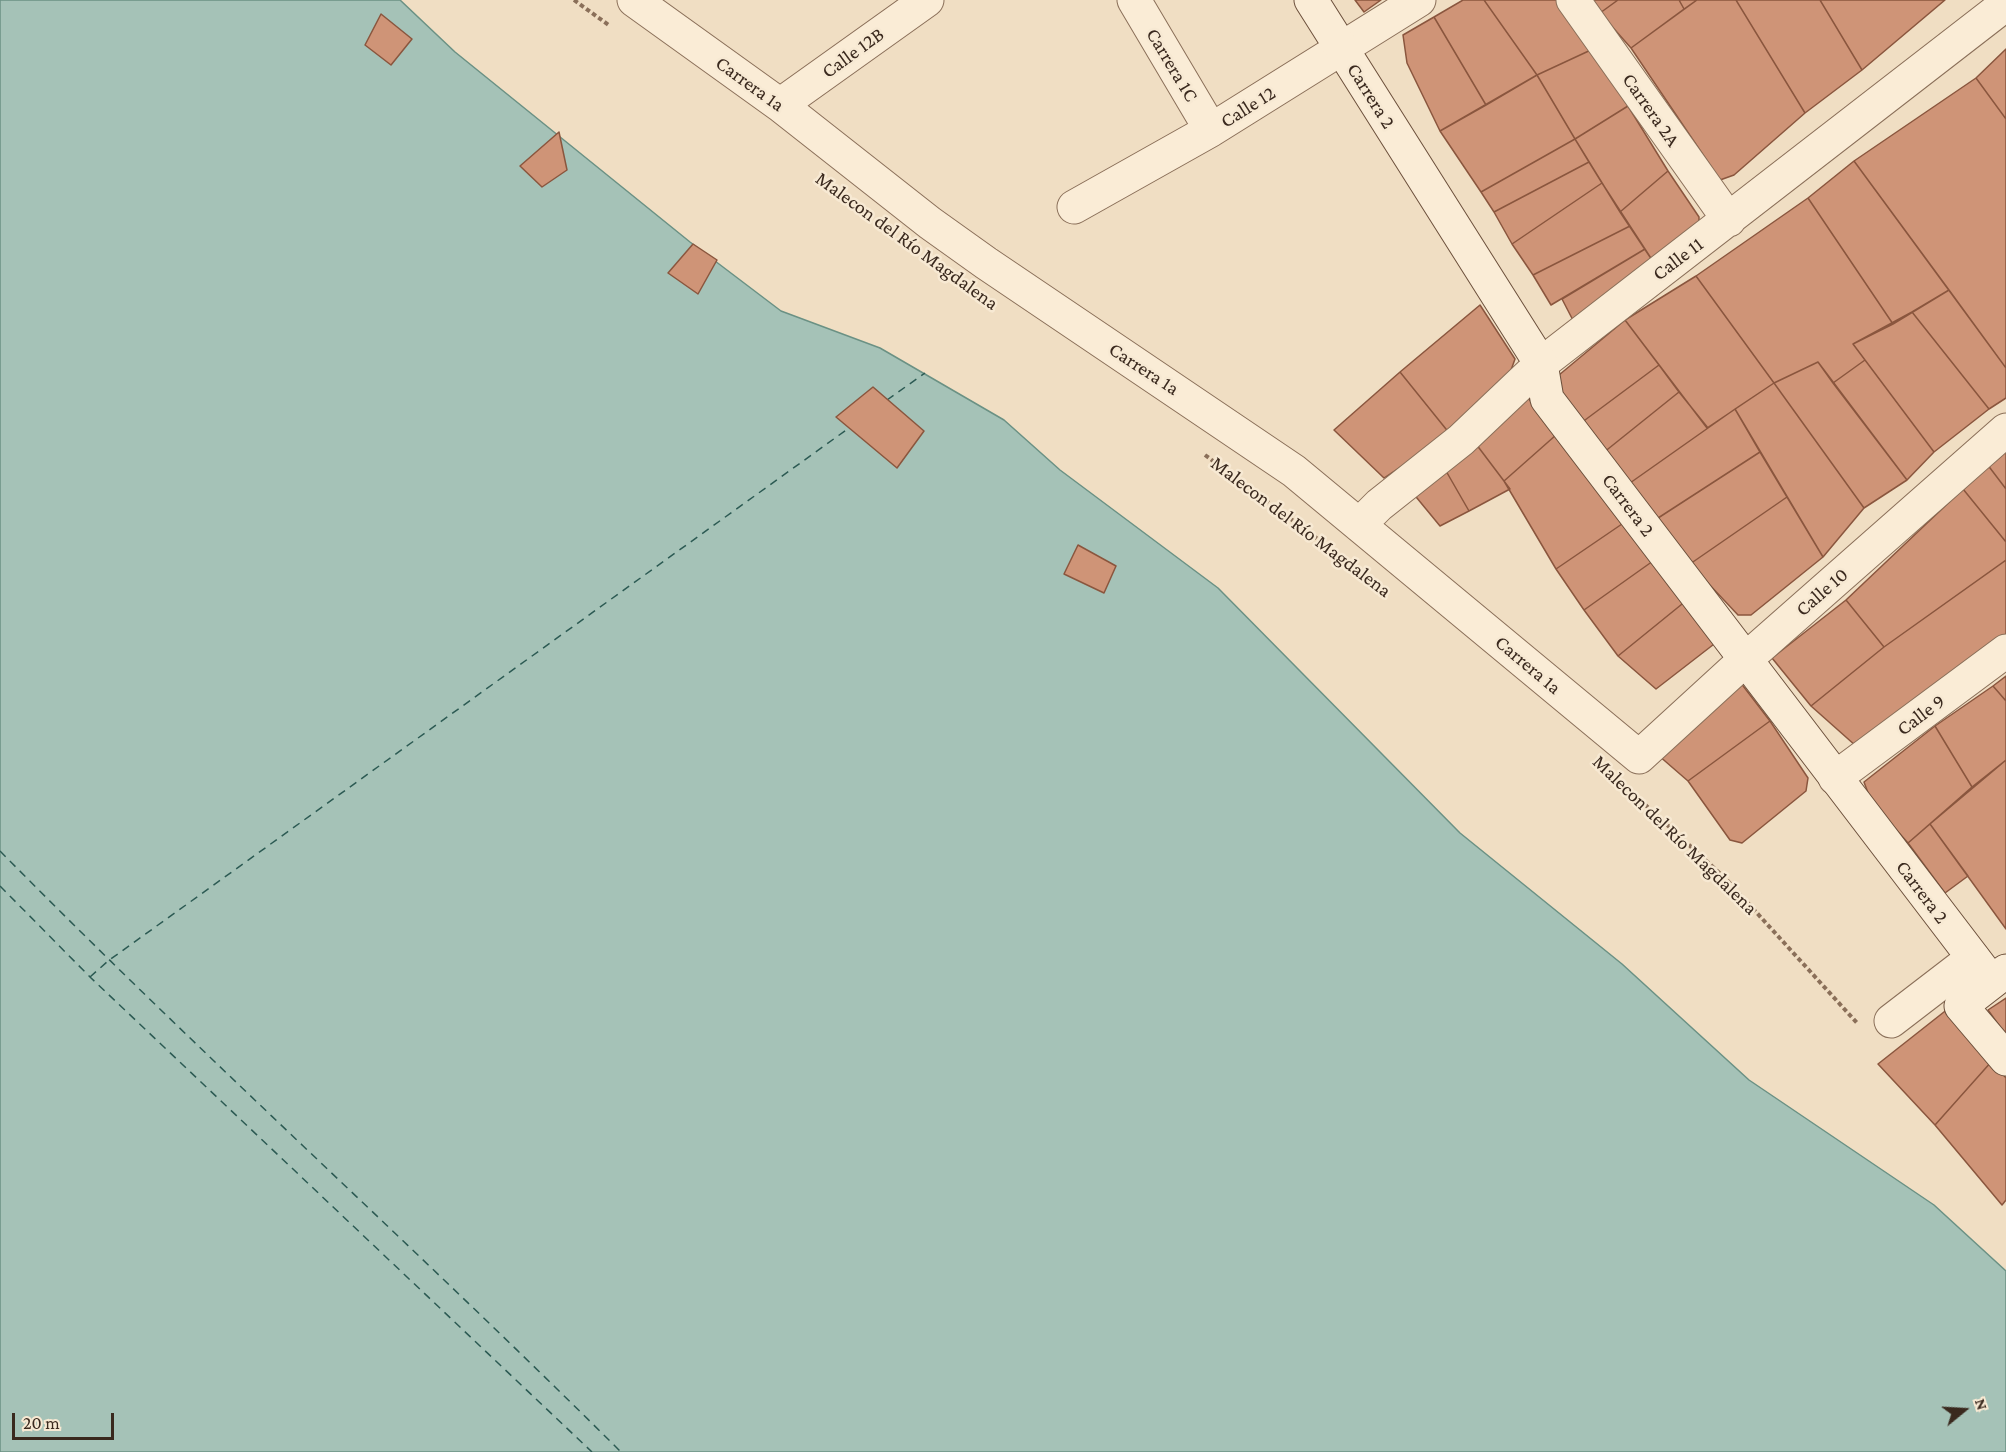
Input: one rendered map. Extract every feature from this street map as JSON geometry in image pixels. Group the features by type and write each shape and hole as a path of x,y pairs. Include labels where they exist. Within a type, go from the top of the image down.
{"street":[{"name":"Carrera 1a","path":"634,0 780,105 939,230 1086,331 1249,438 1294,471 1359,525 1631,771"},
{"name":"Calle 12B","path":"780,105 888,11 927,0"},
{"name":"Carrera 1C","path":"1134,0 1211,130"},
{"name":"Carrera 2","path":"1311,0 1541,364 1547,399 1836,778 1990,970"},
{"name":"Calle 12","path":"1074,207 1211,130 1419,0"},
{"name":"Carrera 2A","path":"1573,0 1728,220"},
{"name":"Calle 11","path":"1359,525 1379,505 1461,440 1541,364 2006,4"},
{"name":"Calle 10","path":"1631,771 1746,659 2006,430"},
{"name":"Calle 9","path":"1836,778 2006,651"},
{"path":"1892,1021 1990,970"},
{"path":"1990,970 1961,1006 2006,1059"}],"path":[{"path":"574,0 612,27"},
{"name":"Malecon del Río Magdalena","path":"1200,452 1332,550"},
{"name":"Malecon del Río Magdalena","path":"1631,771 1870,1038 1892,1021"}],"shaded area":[{"path":"0,0 400,0 455,52 690,242 781,311 880,348 1004,420 1060,470 1218,588 1460,833 1622,964 1749,1080 1934,1205 2006,1271 2006,1452 0,1452"}],"building":[{"path":"1355,0 1381,0 1364,12"},
{"path":"1463,0 1484,0 1537,75 1486,105 1434,17"},
{"path":"1484,0 1560,0 1593,49 1537,75"},
{"path":"1592,0 1618,0 1600,13"},
{"path":"1618,0 1679,0 1684,9 1631,48 1600,13"},
{"path":"1679,0 1697,0 1684,9"},
{"path":"1697,0 1736,0 1805,113 1734,175 1720,180 1631,48"},
{"path":"1736,0 1820,0 1862,70 1805,113"},
{"path":"1820,0 1945,0 1862,70"},
{"path":"381,14 412,39 391,65 365,45"},
{"path":"1434,17 1486,105 1440,131 1407,63 1403,35"},
{"path":"1593,49 1628,106 1575,139 1537,75"},
{"path":"2006,49 2006,119 1976,78"},
{"path":"1537,75 1575,139 1481,192 1440,131"},
{"path":"1976,78 2006,119 2006,368 1854,161"},
{"path":"1628,106 1668,171 1620,212 1575,139"},
{"path":"559,132 567,170 542,187 520,166"},
{"path":"1575,139 1589,162 1494,212 1481,192"},
{"path":"1854,161 1949,290 1893,324 1808,198"},
{"path":"1589,162 1602,183 1512,244 1494,212"},
{"path":"1668,171 1699,217 1699,226 1654,263 1620,212"},
{"path":"1602,183 1630,226 1533,275 1512,244"},
{"path":"1808,198 1893,324 1853,344 1865,360 1833,383 1818,362 1774,383 1696,276"},
{"path":"1630,226 1645,249 1551,305 1533,275"},
{"path":"693,244 717,260 698,294 668,273"},
{"path":"1645,249 1654,263 1577,328 1562,299"},
{"path":"1696,276 1774,383 1707,428 1625,320"},
{"path":"1949,290 2006,368 2006,398 1989,409 1912,312"},
{"path":"1480,305 1515,359 1505,387 1450,434 1400,372"},
{"path":"1912,312 1989,409 1934,452 1853,344"},
{"path":"1625,320 1659,365 1581,423 1553,380"},
{"path":"1865,360 1934,452 1907,480 1833,383"},
{"path":"1818,362 1907,480 1864,508 1774,383"},
{"path":"1659,365 1679,392 1603,453 1581,423"},
{"path":"1400,372 1450,434 1384,478 1334,430"},
{"path":"1774,383 1864,508 1823,557 1735,409"},
{"path":"873,387 924,431 897,468 836,417"},
{"path":"1679,392 1708,428 1630,483 1603,453"},
{"path":"1526,395 1556,435 1504,481 1473,440"},
{"path":"1735,409 1760,452 1655,520 1630,483"},
{"path":"1556,435 1622,524 1556,569 1504,481"},
{"path":"1473,440 1510,489 1469,511 1442,464"},
{"path":"2006,447 2006,489 1987,464"},
{"path":"1760,452 1787,497 1690,564 1655,520"},
{"path":"1442,464 1469,511 1440,526 1412,492"},
{"path":"1987,464 2006,489 2006,542 1963,489"},
{"path":"1963,489 2006,542 2006,560 1884,647 1846,600"},
{"path":"1787,497 1823,557 1751,615 1738,615 1690,564"},
{"path":"1622,524 1653,561 1584,610 1556,569"},
{"path":"1078,545 1116,566 1104,593 1064,574"},
{"path":"2006,560 2006,638 1856,746 1811,706 1884,647"},
{"path":"1653,561 1687,600 1618,656 1584,610"},
{"path":"1687,600 1718,641 1656,689 1618,656"},
{"path":"1846,600 1884,647 1811,706 1772,658"},
{"path":"2006,676 2006,701 1993,686"},
{"path":"1737,678 1770,721 1688,781 1658,755"},
{"path":"1993,686 2006,701 2006,760 1972,787 1935,726"},
{"path":"1770,721 1808,778 1806,791 1742,843 1730,840 1688,781"},
{"path":"1935,726 1972,787 1908,843 1871,801 1864,782"},
{"path":"2006,760 2006,929 1930,824"},
{"path":"1930,824 1968,876 1945,893 1908,843"},
{"path":"2006,998 2006,1035 1988,1010"},
{"path":"1949,1008 1992,1061 1935,1125 1878,1064"},
{"path":"1992,1061 2006,1078 2006,1200 2002,1205 1935,1125"}],"ferry route":[{"path":"887,400 925,373"},
{"path":"90,977 108,961 849,428"},
{"path":"0,851 154,1003 621,1452"},
{"path":"0,886 90,977 592,1452"}]}
